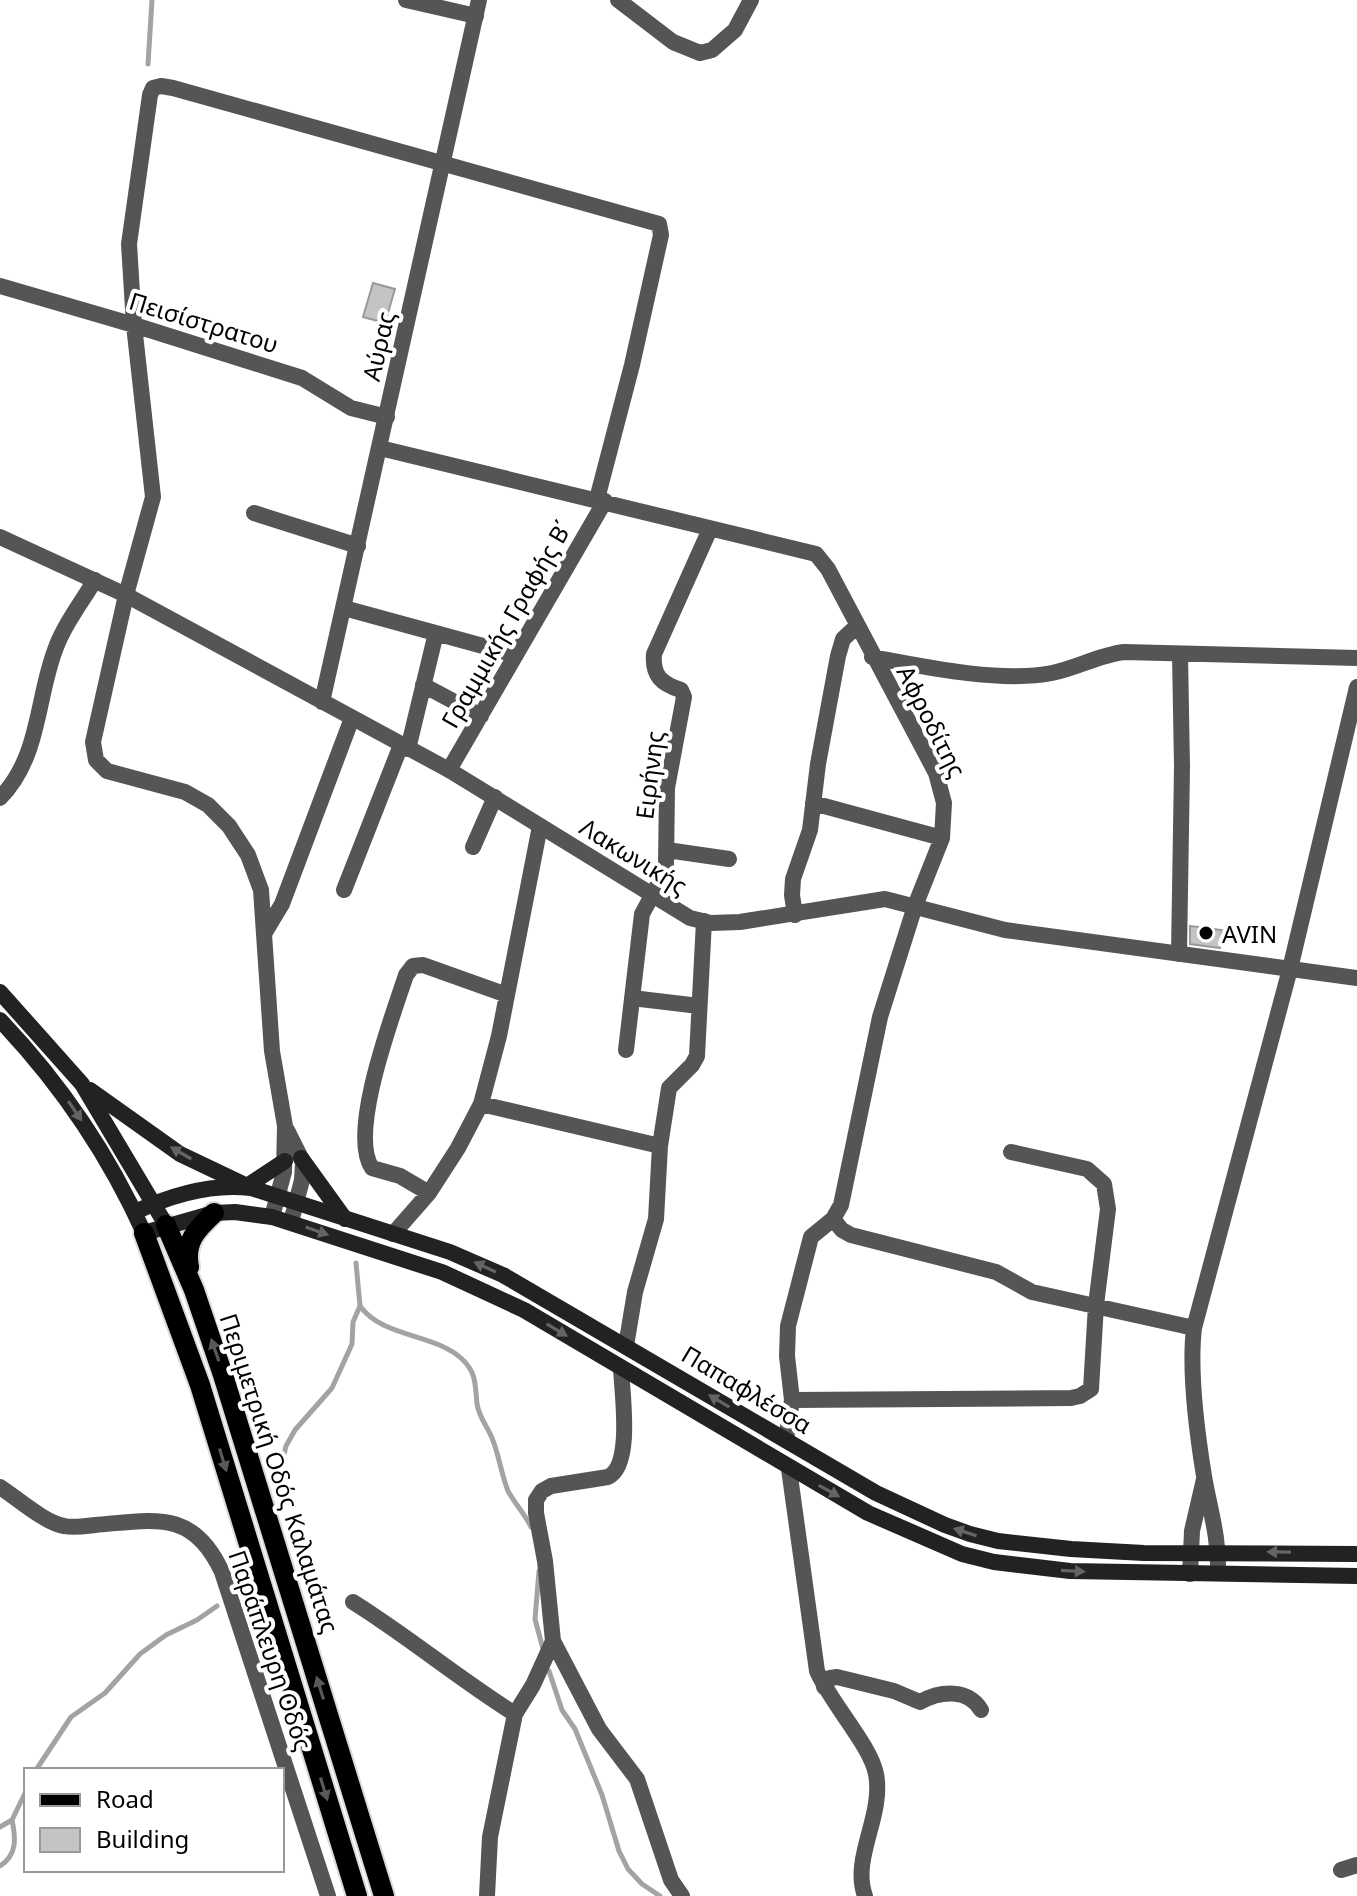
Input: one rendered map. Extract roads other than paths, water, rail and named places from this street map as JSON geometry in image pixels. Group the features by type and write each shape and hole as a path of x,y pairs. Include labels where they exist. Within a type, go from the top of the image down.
{"main road":[{"path":"0,992 82,1084 180,1154 249,1187 293,1159 345,1219"},
{"path":"0,1020 66,1097 108,1161 144,1233"},
{"name":"Περιμετρική Οδός Καλαμάτας","path":"82,1084 166,1225 194,1290 237,1419 384,1896"},
{"name":"Παπαφλέσσα","path":"135,1212 154,1203 211,1187 249,1187 450,1252 503,1275 876,1493 970,1534 998,1541 1071,1549 1357,1554"},
{"name":"Παπαφλέσσα","path":"144,1233 214,1213 235,1212 272,1217 467,1282 524,1310 789,1469 888,1523 962,1554 994,1562 1070,1571 1357,1576"},
{"path":"194,1290 188,1245 199,1227 214,1213"},
{"name":"Περιμετρική Οδός Καλαμάτας","path":"144,1233 200,1385 357,1896"}],"street":[{"path":"406,0 478,8"},
{"path":"618,0 673,42 700,53 712,50 735,30 751,0"},
{"name":"Αύρας","path":"322,702 478,8"},
{"path":"291,1222 302,1180 285,1126 272,1051 261,890 248,855 229,826 208,805 185,792 107,771 96,760 93,742 126,595 153,497 134,325 129,244 150,95 153,88 173,88 445,163"},
{"name":"Γραμμικής Γραφής Β΄","path":"445,163 653,221 660,226 661,235 601,500 449,770"},
{"name":"Πεισίστρατου","path":"0,286 302,378 351,408 387,417"},
{"name":"Αφροδίτης","path":"380,448 816,554 828,569 936,773 944,803 942,838 915,906 880,1017 845,1188 833,1219 811,1237 788,1326 787,1356 792,1400 786,1440"},
{"path":"254,513 358,546"},
{"name":"Ειρήνης","path":"626,1050 641,918 664,873 667,788 684,694 660,681 653,658 710,529"},
{"name":"Λακωνικής","path":"0,537 126,595 449,770 685,916 729,923 795,915 875,899 892,900 1005,930 1357,978"},
{"path":"0,798 14,784 26,760 38,722 49,668 63,631 95,580"},
{"path":"344,608 516,655"},
{"path":"795,915 793,879 810,830 840,646 856,627"},
{"path":"344,890 404,747 436,633"},
{"path":"872,657 942,669 1032,675 1055,673 1120,653 1357,658"},
{"path":"1179,954 1180,654"},
{"path":"423,685 481,716"},
{"path":"1218,1573 1219,1551 1212,1505 1204,1478 1192,1358 1194,1328 1290,969 1353,716 1357,687"},
{"path":"264,934 282,904 352,718"},
{"path":"473,847 495,797"},
{"path":"813,803 942,838"},
{"path":"393,1234 429,1193 481,1104 493,1066 540,826"},
{"path":"667,850 729,859"},
{"path":"626,1346 635,1292 656,1219 660,1146 670,1085 692,1065 697,1056 704,921"},
{"path":"429,1193 400,1176 372,1168 366,1155 371,1084 406,975 413,966 423,965 507,995"},
{"path":"632,998 699,1006"},
{"path":"481,1104 660,1146"},
{"path":"792,1400 1080,1396 1092,1386 1096,1305 1108,1209 1104,1184 1087,1169 1011,1152"},
{"path":"272,1217 293,1159"},
{"path":"833,1219 851,1235 996,1272 1032,1292 1194,1328"},
{"path":"621,1368 624,1447 616,1474 551,1486 542,1491 536,1500 553,1641 599,1729 637,1779 671,1880 682,1896"},
{"path":"789,1469 815,1658 824,1687 876,1771 875,1813 860,1870 865,1896"},
{"path":"1190,1574 1190,1551 1204,1478"},
{"name":"Παράπλευρη Οδός","path":"0,1487 46,1518 64,1526 149,1519 169,1522 200,1536 212,1550 222,1572 328,1896"},
{"path":"353,1602 515,1714"},
{"path":"487,1896 490,1837 515,1714 533,1685 553,1641"},
{"path":"824,1687 830,1678 837,1677 894,1691 920,1702 930,1696 954,1693 976,1702 981,1710"}],"waterway":[{"path":"148,64 152,0"},
{"path":"282,1463 286,1446 295,1430 332,1388 352,1344 353,1322 360,1306 356,1263"},
{"path":"360,1306 382,1324 437,1344 467,1364 474,1380 478,1409 494,1444 508,1491 531,1527"},
{"path":"539,1571 535,1619 543,1649"},
{"path":"37,1768 71,1717 105,1693 140,1654 217,1606"},
{"path":"549,1671 562,1710 575,1729 602,1795 619,1851 628,1869 642,1884 660,1896"},
{"path":"0,1827 12,1820 24,1795"},
{"path":"0,1866 10,1857 14,1846 12,1820"}],"place":[{"name":"AVIN","path":"1206,933"}]}
